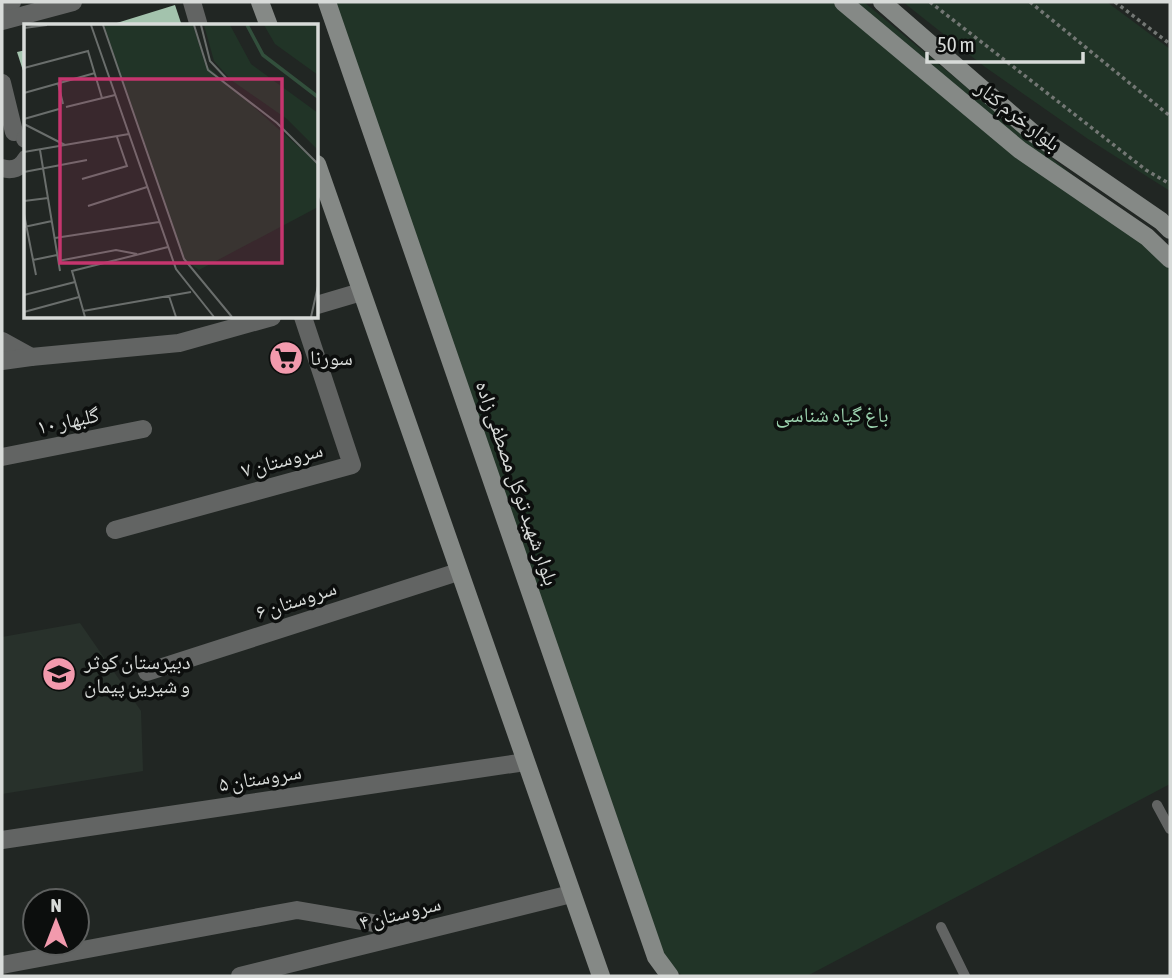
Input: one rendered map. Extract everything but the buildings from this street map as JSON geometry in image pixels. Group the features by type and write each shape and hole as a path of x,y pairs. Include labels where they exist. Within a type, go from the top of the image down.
{"main road":[{"path":"260,2 268,24"},
{"name":"بلوار شهید توکل مصطفی زاده","path":"327,2 656,957 670,976"},
{"name":"بلوار خرم کنار","path":"843,2 1020,150 1147,237 1170,259"},
{"name":"بلوار خرم کنار","path":"882,2 1033,133 1161,220 1170,230"},
{"path":"318,167 601,976"}],"street":[{"path":"2,4 12,2"},
{"path":"2,21 73,2"},
{"path":"192,2 199,24"},
{"path":"2,83 19,137"},
{"path":"2,168 13,169 24,161"},
{"path":"318,304 361,292"},
{"path":"2,361 178,342 268,318"},
{"name":"سروستان ۷","path":"115,530 352,465 303,318"},
{"path":"2,341 31,357"},
{"name":"گلبهار ۱۰","path":"2,457 143,429"},
{"name":"سروستان ۶","path":"147,672 458,572"},
{"name":"سروستان ۵","path":"2,840 525,762"},
{"name":"سروستان ۴","path":"240,976 571,894"},
{"path":"2,965 297,910 420,931"}],"lane":[{"path":"1157,805 1170,829"},
{"path":"941,927 965,976"}],"path":[{"path":"930,2 1146,170 1170,184"},
{"path":"1030,2 1170,116"},
{"path":"1115,2 1170,44"}],"shaded area":[{"name":"دبیرستان کوثر و شیرین پیمان","path":"80,623 141,711 143,771 2,794 2,637"}],"green space":[{"name":"باغ گیاه شناسی","path":"330,2 864,2 1147,237 1170,260 1170,784 807,976 683,976 662,961"},
{"path":"903,2 1107,2 1170,49 1170,191 1088,139 985,67"}],"place":[{"name":"سورنا","path":"286,358"},
{"name":"دبیرستان کوثر و شیرین پیمان","path":"59,674"}]}
